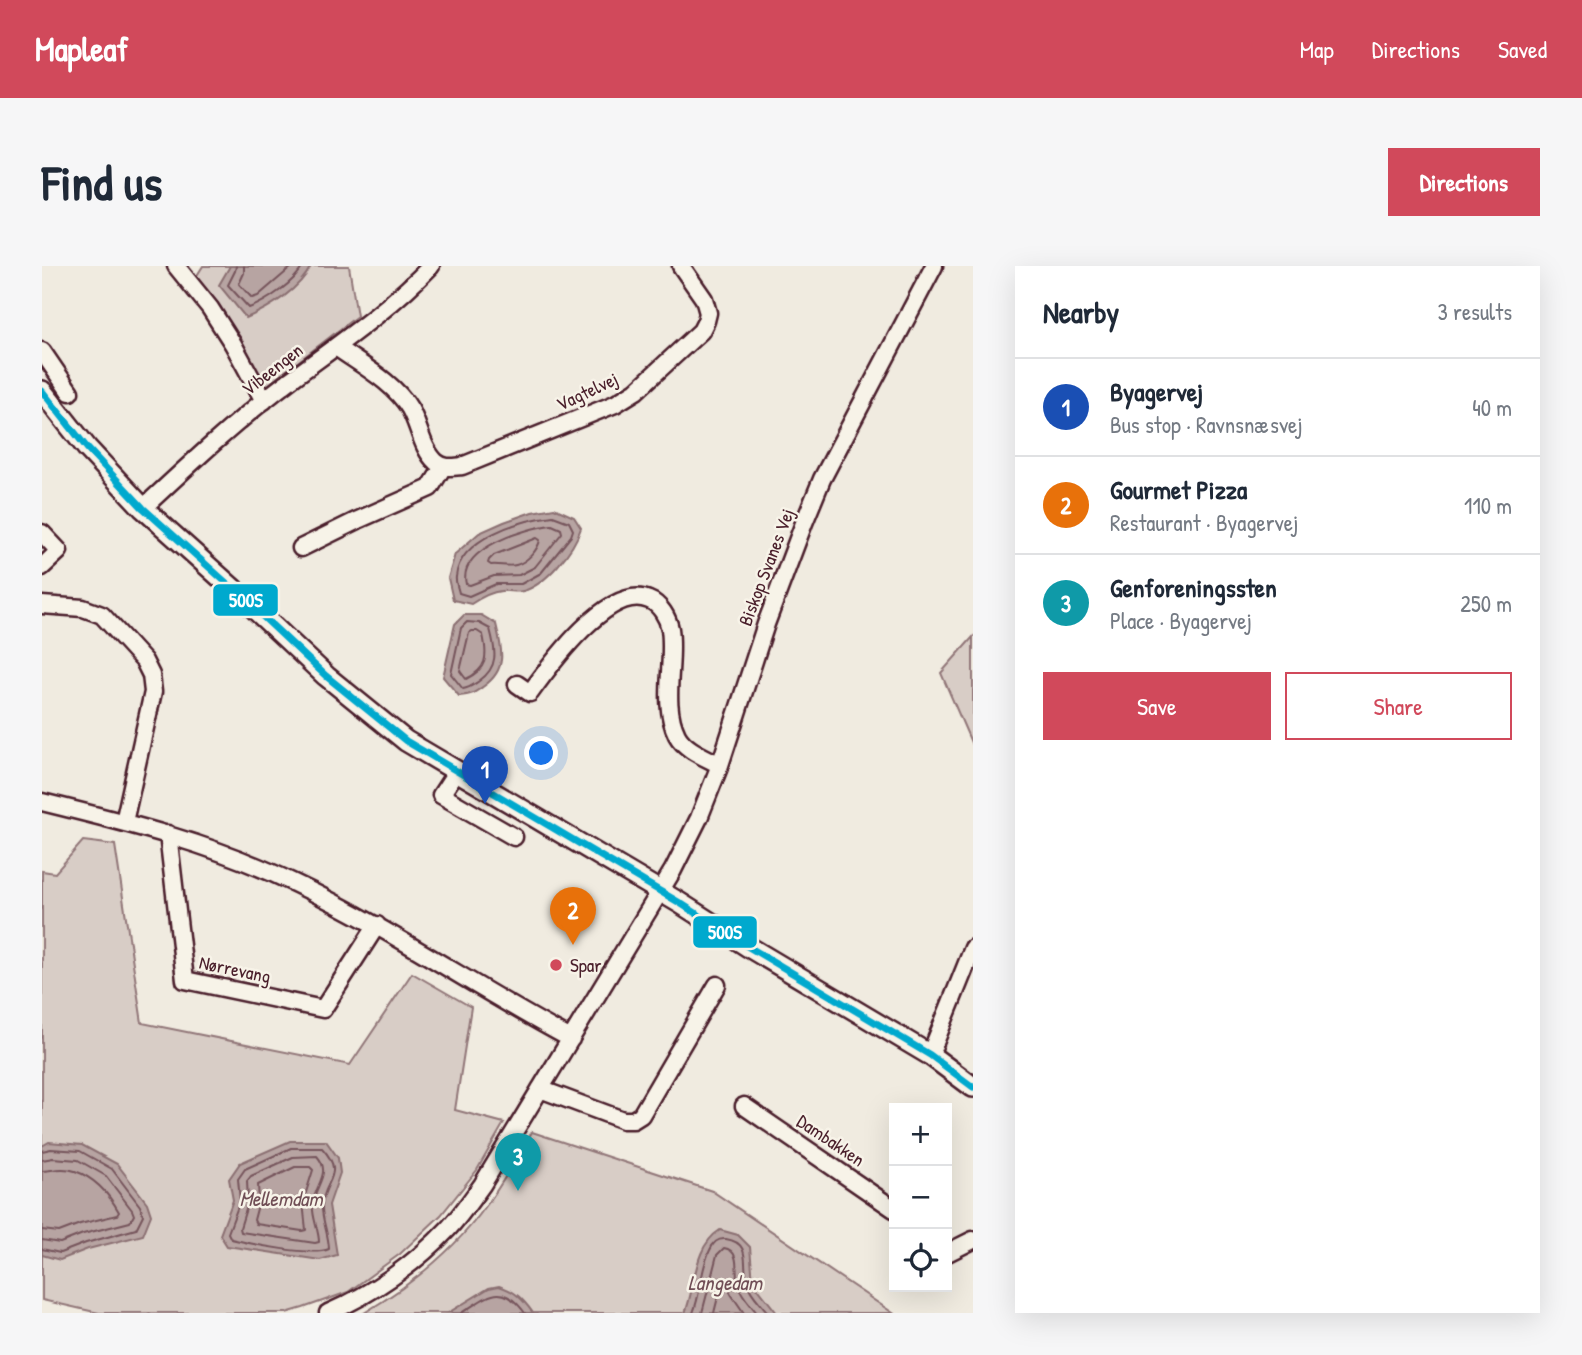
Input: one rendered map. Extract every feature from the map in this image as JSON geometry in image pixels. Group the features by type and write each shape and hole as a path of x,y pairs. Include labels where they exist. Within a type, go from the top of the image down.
{"main road":[{"path":"42,391 87,448 143,508 326,676 406,741 930,1055 973,1087"},
{"path":"948,1068 973,1077"}],"street":[{"path":"176,266 233,344 264,401"},
{"name":"Vibeengen","path":"143,508 192,461 264,401 336,347 431,266"},
{"name":"Vagtelvej","path":"443,467 462,466 615,404 636,391 701,331 706,321 708,313 704,299 681,266"},
{"name":"Biskop Svanes Vej","path":"328,1313 352,1303 384,1283 449,1229 482,1185 673,870 699,818 720,765 766,624 819,488 934,266"},
{"path":"301,548 430,488 443,467 430,454 410,409 399,395 336,347"},
{"path":"42,351 69,391"},
{"path":"42,533 59,551 42,567"},
{"path":"517,684 530,693 577,635 606,610 632,597 643,597 653,601 663,612 670,628 672,724 685,746 720,765"},
{"path":"42,605 83,608 102,615 144,661 151,675 153,692 124,822"},
{"path":"456,772 441,795 514,837"},
{"path":"42,802 168,834 233,856 293,882 377,925 571,1038"},
{"name":"Nørrevang","path":"168,834 186,980 323,1009 377,925"},
{"path":"930,1055 973,948"},
{"path":"540,1089 623,1120 633,1120 641,1115 717,985"},
{"name":"Dambakken","path":"744,1107 889,1206"},
{"path":"952,1250 973,1240"}],"shaded area":[{"path":"203,266 349,266 357,316 264,388 225,318 196,277"},
{"path":"973,637 973,747 941,673"},
{"path":"83,841 115,845 142,1023 350,1065 412,973 471,1007 455,1110 504,1123 477,1170 441,1215 400,1254 348,1292 286,1313 99,1313 42,1300 42,871 55,873"},
{"path":"532,1132 712,1191 893,1313 364,1313 415,1279 460,1238 492,1197"}],"water":[{"path":"230,266 311,266 300,282 283,297 246,318 219,285"},
{"path":"554,508 574,517 581,528 566,556 550,574 523,591 497,592 471,604 453,600 448,578 455,554 479,533 532,512"},
{"path":"464,615 481,615 496,624 501,658 497,673 492,679 473,693 459,696 443,677 455,624"},
{"name":"Mellemdam","path":"290,1141 326,1141 338,1158 340,1173 329,1205 337,1255 320,1260 227,1246 220,1235 233,1200 229,1179 240,1163"},
{"path":"49,1142 82,1145 117,1164 147,1203 151,1215 143,1235 88,1249 60,1260 42,1255 42,1146"},
{"name":"Langedam","path":"720,1230 738,1235 750,1247 753,1282 777,1313 685,1313 700,1257 711,1237"},
{"path":"499,1286 518,1296 533,1313 448,1313 489,1288"}],"transit line":[{"name":"500S","path":"42,391 87,448 143,508 326,676 406,741 930,1055 973,1087"}],"place":[{"name":"Byagervej","path":"485,804"},
{"name":"Gourmet Pizza","path":"573,945"},
{"name":"Spar","path":"556,965"},
{"name":"Genforeningssten","path":"518,1191"}]}
